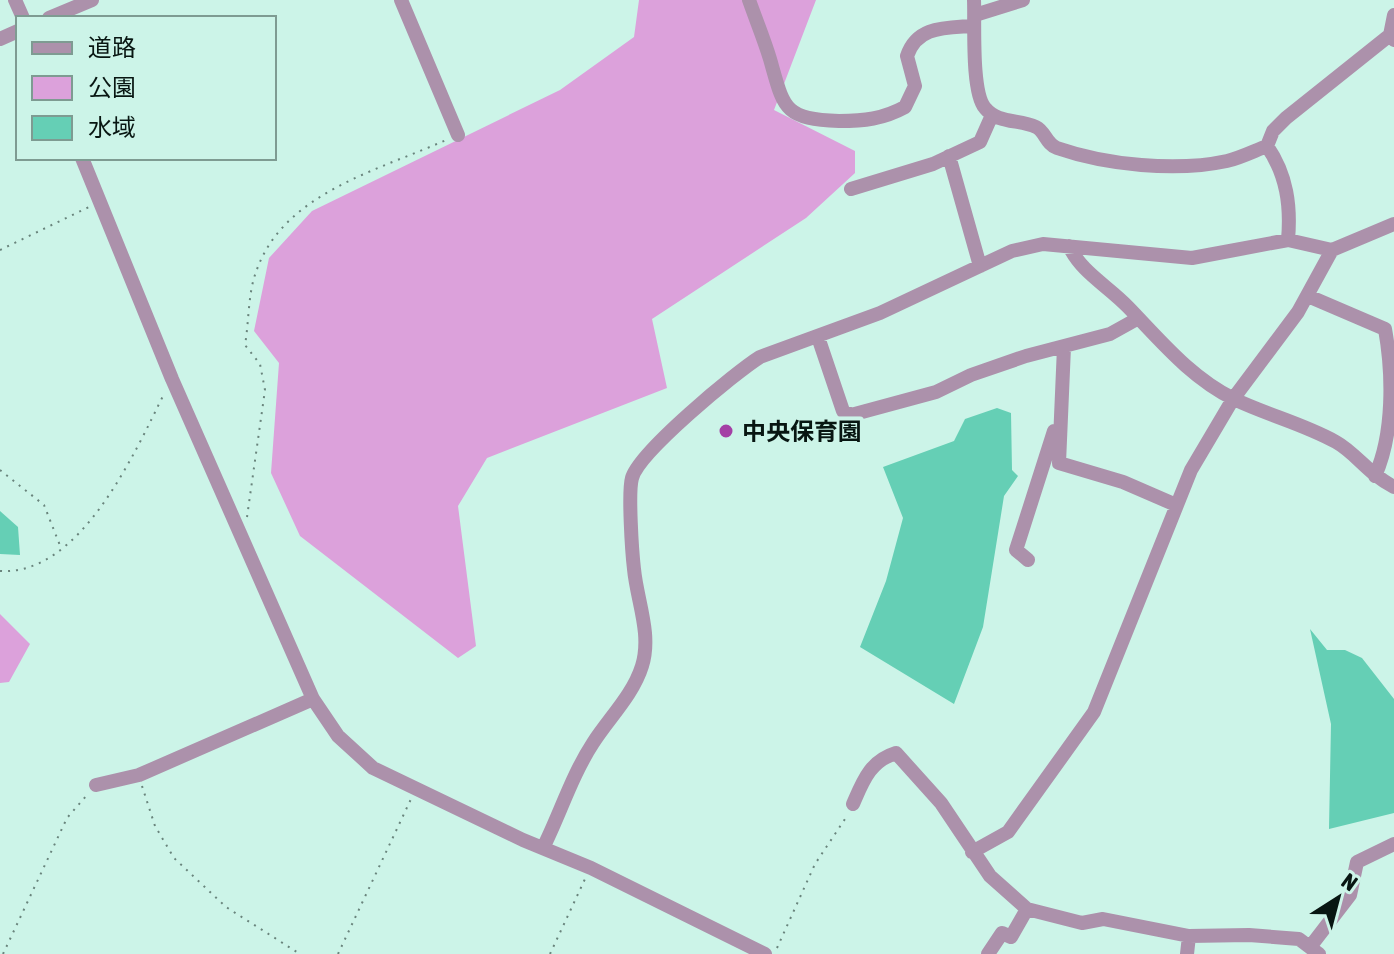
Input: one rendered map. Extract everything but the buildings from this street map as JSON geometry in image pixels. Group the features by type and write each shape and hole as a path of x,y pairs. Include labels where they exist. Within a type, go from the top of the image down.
{"street":[{"path":"54,16 92,0"},
{"path":"401,0 458,135"},
{"path":"749,0 770,60 777,92 793,112 812,120 869,121 905,107 915,86 907,56 915,40 974,14 1023,0"},
{"path":"974,14 980,98 992,115 1035,127 1053,147 1103,158 1166,165 1226,161 1267,146 1273,131 1286,118 1392,37 1394,15"},
{"path":"851,189 949,156 980,142 992,115"},
{"path":"1267,146 1280,165 1290,203 1288,240"},
{"path":"949,156 980,266"},
{"path":"83,160 172,379 243,541 313,699 338,736 373,768 415,791 591,868 765,954"},
{"path":"543,848 591,745 635,684 643,664 645,633 634,569 632,478 641,462 663,440 745,366 760,357 880,313 1012,251 1043,244 1192,258 1288,240 1332,250 1394,224"},
{"path":"1069,246 1076,261 1131,309 1170,353 1206,383 1233,399 1339,443 1375,476 1394,487"},
{"path":"972,852 1008,832 1094,712 1191,470 1233,399 1308,296 1332,250"},
{"path":"1308,296 1385,329 1389,353 1387,431 1375,476"},
{"path":"818,337 843,411 851,415 936,392 971,375 1110,334 1137,319"},
{"path":"1064,347 1059,463 1123,482 1176,505"},
{"path":"1028,560 1016,550 1061,412"},
{"path":"96,785 139,775 313,699"},
{"path":"853,804 871,769 896,753 941,803 990,876 1027,909 1082,923 1103,919 1189,936 1299,939 1314,950 1350,895 1357,862 1394,844"},
{"path":"988,954 1002,933 1011,937 1027,909"},
{"path":"1187,954 1189,936"}],"path":[{"path":"243,541 265,390 260,364 245,345 254,274 272,235 314,199 458,135"},
{"path":"0,250 101,202"},
{"path":"0,571 25,571 52,558 97,510 131,464 172,379"},
{"path":"0,470 44,505 62,548"},
{"path":"139,775 155,826 174,858 226,907 300,954"},
{"path":"3,954 67,818 96,785"},
{"path":"338,954 415,791"},
{"path":"775,954 815,864 853,804"},
{"path":"550,954 591,868"}],"green space":[{"path":"639,0 816,0 774,110 855,151 855,173 806,218 652,319 667,388 487,458 458,506 476,646 458,658 300,536 271,473 279,363 254,331 269,258 312,211 560,90 634,37"},
{"path":"0,614 30,644 9,682 0,683"}],"water":[{"path":"997,408 1011,413 1012,470 1018,476 1004,496 983,627 954,704 860,647 886,581 903,518 883,467 954,441 965,419"},
{"path":"0,511 18,527 20,555 0,554"},
{"path":"1310,629 1327,650 1345,650 1362,658 1394,699 1394,813 1329,829 1331,724"}],"place":[{"name":"中央保育園","path":"726,431"}]}
